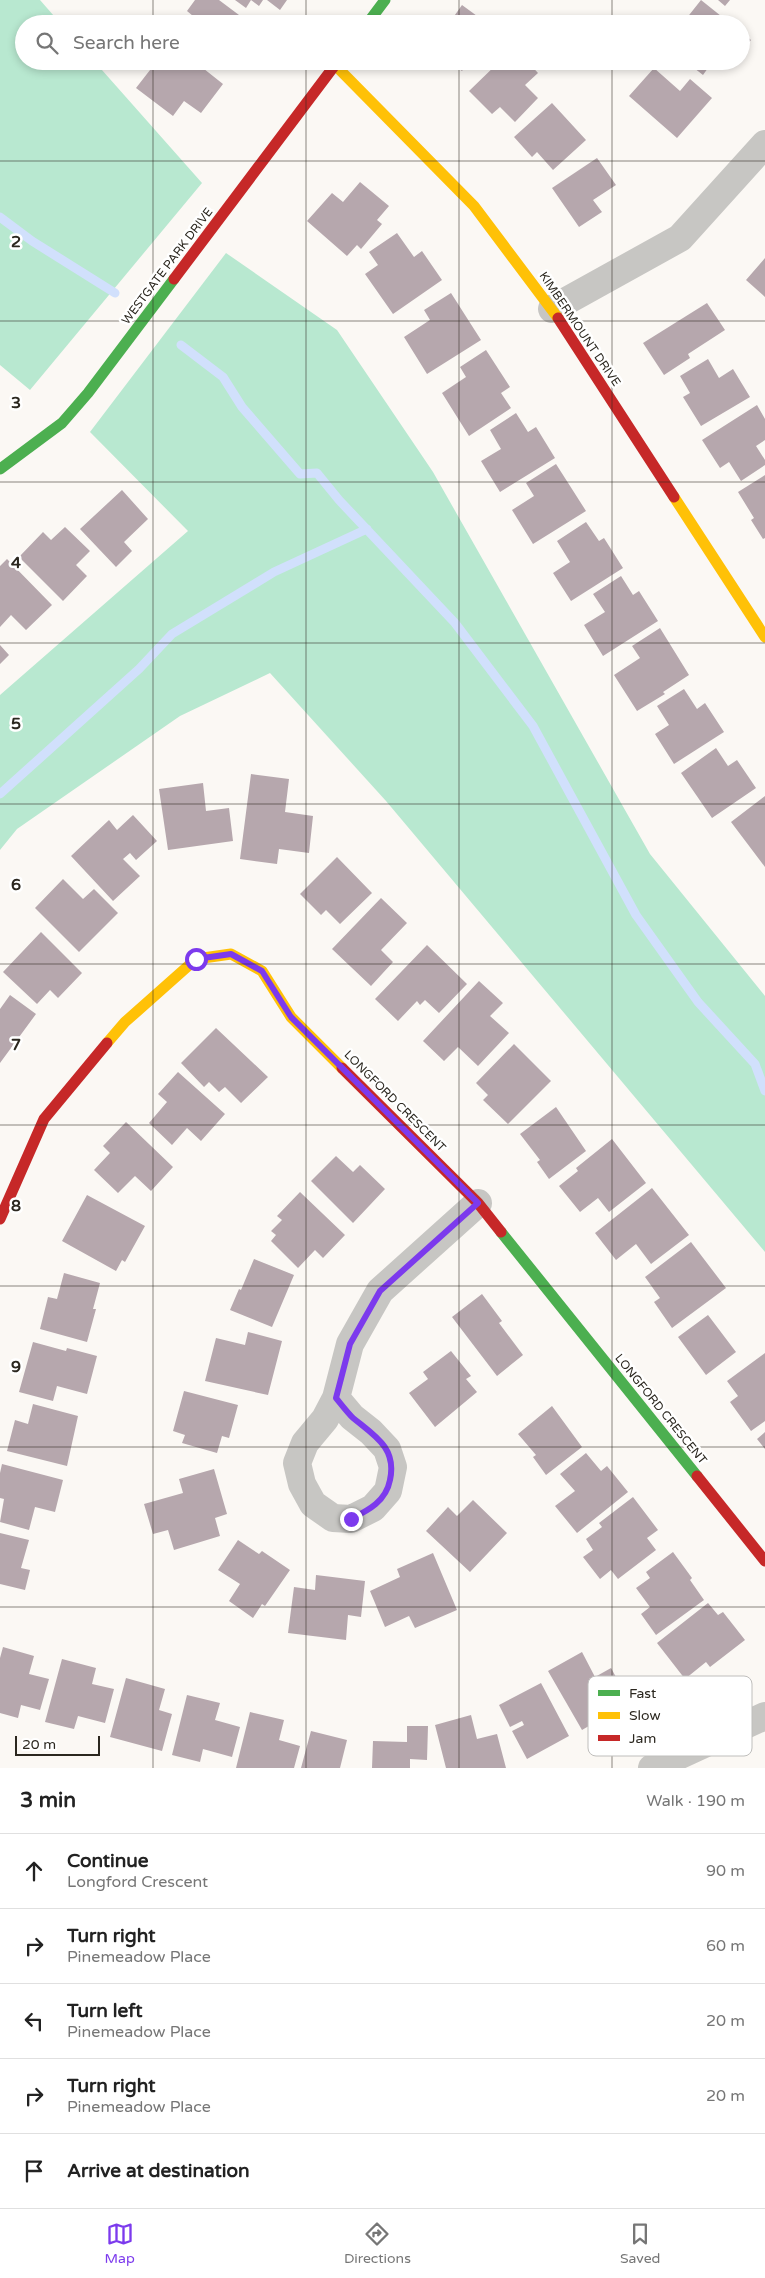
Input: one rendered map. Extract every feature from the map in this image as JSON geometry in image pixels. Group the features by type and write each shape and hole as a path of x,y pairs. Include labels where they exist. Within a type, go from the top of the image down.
{"street":[{"path":"374,15 385,0"},
{"name":"WESTGATE PARK DRIVE","path":"0,468 62,423 88,393 331,70"},
{"name":"KIMBERMOUNT DRIVE","path":"343,70 474,206 552,309 765,637"},
{"path":"552,309 680,238 765,144"},
{"name":"LONGFORD CRESCENT","path":"0,1219 44,1119 125,1022 196,959 231,954 262,971 291,1017 478,1203 765,1561"},
{"path":"336,1398 350,1344 380,1291 478,1203"},
{"path":"752,1722 765,1716"},
{"path":"652,1768 678,1756"}],"green space":[{"path":"0,0 40,0 53,15 15,15 15,70 102,70 202,183 30,390 0,365"},
{"path":"226,253 337,330 433,472 650,854 765,996 765,1252 386,801 270,673 180,716 17,829 0,850 0,695 188,531 90,432"}],"building":[{"path":"195,0 219,0 239,15 192,15 187,11"},
{"path":"235,0 251,0 246,8"},
{"path":"251,0 263,0 259,6"},
{"path":"267,0 287,0 280,10"},
{"path":"701,0 720,15 689,15"},
{"path":"718,0 730,0 725,6"},
{"path":"462,5 476,15 455,15"},
{"path":"150,70 205,70 223,84 201,113 184,101 173,116 136,88"},
{"path":"491,70 535,70 538,73 525,85 538,98 515,122 500,107 492,114 469,91"},
{"path":"652,70 656,70 680,91 690,79 712,98 677,138 629,96"},
{"path":"697,70 707,70 703,75"},
{"path":"552,103 586,140 553,170 537,152 532,157 514,137"},
{"path":"597,158 616,185 593,200 602,212 579,227 552,188"},
{"path":"360,182 389,206 377,220 382,224 361,249 357,245 347,256 307,221 332,193 343,202"},
{"path":"397,233 414,257 422,251 442,280 393,314 365,274 378,265 369,252"},
{"path":"765,258 765,297 746,280"},
{"path":"451,293 481,340 427,374 404,337 430,320 424,310"},
{"path":"707,303 725,330 688,354 690,358 664,375 643,343"},
{"path":"486,350 510,387 501,393 511,408 469,436 442,393 466,377 460,367"},
{"path":"708,359 719,378 733,369 750,397 701,426 683,397 690,393 680,376"},
{"path":"757,405 765,419 765,440 756,446 765,460 765,465 741,481 729,462 720,468 702,440"},
{"path":"516,413 528,432 536,427 555,458 500,492 481,461 501,449 490,430"},
{"path":"556,464 586,511 533,544 512,510 534,496 526,483"},
{"path":"765,475 765,538 763,539 751,520 754,518 738,492"},
{"path":"122,490 148,519 124,542 132,551 116,567 80,529"},
{"path":"586,522 599,541 604,538 623,568 571,601 553,573 570,562 557,541"},
{"path":"65,527 90,551 76,565 87,576 63,601 19,557 43,532 51,540"},
{"path":"7,559 52,605 26,630 11,615 0,627 0,566"},
{"path":"621,576 633,595 639,591 658,621 603,656 584,625 605,612 593,594"},
{"path":"660,628 689,675 663,692 665,694 637,711 614,675 640,658 632,646"},
{"path":"0,645 9,655 0,664"},
{"path":"684,689 697,709 705,703 724,732 674,764 655,734 669,725 657,706"},
{"path":"716,748 728,766 737,760 756,788 712,818 681,773"},
{"path":"251,774 289,779 285,812 313,816 309,853 279,849 277,864 240,859"},
{"path":"203,783 206,811 229,808 233,841 168,850 159,789"},
{"path":"765,796 765,867 731,822"},
{"path":"133,815 157,841 136,860 130,853 123,859 140,876 113,901 71,856 109,820 117,830"},
{"path":"337,857 372,893 340,924 326,910 321,915 300,894"},
{"path":"63,879 83,899 94,889 118,913 79,952 35,908"},
{"path":"381,898 407,923 381,950 393,962 371,986 332,949"},
{"path":"41,932 82,973 58,998 50,990 37,1004 3,972"},
{"path":"427,945 467,984 439,1013 425,1000 420,1005 417,1001 398,1021 375,999"},
{"path":"479,981 503,1003 490,1016 509,1033 478,1066 458,1047 444,1061 423,1041"},
{"path":"10,995 36,1014 0,1063 0,1009"},
{"path":"216,1028 268,1077 241,1103 225,1087 219,1092 209,1082 204,1087 181,1063"},
{"path":"514,1044 551,1081 508,1124 483,1100 488,1095 476,1083"},
{"path":"178,1072 225,1114 201,1141 187,1128 172,1145 149,1123 167,1102 158,1094"},
{"path":"556,1107 586,1151 549,1179 537,1162 540,1160 520,1134"},
{"path":"126,1122 173,1167 151,1191 135,1176 118,1193 94,1170 110,1153 103,1146"},
{"path":"612,1139 646,1183 609,1212 598,1198 580,1212 559,1186 578,1171 576,1168"},
{"path":"336,1156 353,1172 360,1165 385,1189 353,1223 311,1181"},
{"path":"652,1188 689,1235 651,1264 636,1244 616,1260 595,1233"},
{"path":"300,1192 345,1235 323,1258 315,1250 298,1268 271,1241 276,1235 271,1231 282,1220 277,1216"},
{"path":"87,1195 145,1226 125,1262 122,1260 116,1271 62,1241"},
{"path":"691,1242 726,1288 672,1328 654,1302 660,1298 645,1277"},
{"path":"254,1259 294,1275 272,1327 230,1310"},
{"path":"64,1273 100,1283 93,1309 96,1309 87,1342 40,1329 48,1297 57,1299"},
{"path":"482,1294 502,1321 499,1323 523,1355 497,1376 452,1317"},
{"path":"708,1315 736,1352 706,1375 678,1337"},
{"path":"248,1332 282,1341 268,1395 205,1381 216,1338 245,1345"},
{"path":"33,1342 66,1351 67,1348 97,1356 87,1394 57,1386 53,1401 19,1392"},
{"path":"451,1351 471,1376 466,1379 477,1392 435,1427 409,1393 428,1379 423,1372"},
{"path":"765,1353 765,1421 751,1431 730,1402 738,1396 727,1381"},
{"path":"184,1391 238,1405 229,1438 222,1436 217,1453 182,1443 185,1435 173,1431"},
{"path":"33,1404 78,1416 67,1466 7,1451 15,1420 28,1424"},
{"path":"552,1406 582,1447 546,1475 533,1457 536,1455 518,1434"},
{"path":"765,1432 765,1449 757,1439"},
{"path":"586,1453 601,1471 607,1466 628,1492 577,1533 555,1506 575,1491 560,1474"},
{"path":"2,1464 63,1480 55,1512 35,1507 29,1530 0,1522 4,1499 0,1498"},
{"path":"214,1469 227,1514 215,1518 220,1536 174,1550 168,1530 153,1534 144,1504 183,1493 179,1479"},
{"path":"633,1497 658,1530 647,1538 656,1550 618,1579 611,1570 600,1579 583,1557 593,1550 586,1539 602,1527 599,1523"},
{"path":"473,1500 507,1533 470,1572 426,1531 448,1507 457,1516"},
{"path":"0,1533 29,1540 21,1568 30,1570 25,1590 0,1584"},
{"path":"238,1540 259,1554 262,1551 290,1570 265,1606 262,1604 253,1618 229,1601 240,1584 218,1570"},
{"path":"673,1552 692,1578 690,1580 704,1600 656,1635 641,1614 650,1607 636,1588 650,1578 646,1572"},
{"path":"433,1553 457,1610 415,1628 409,1616 385,1627 370,1591 400,1577 397,1569"},
{"path":"316,1575 365,1581 361,1617 348,1615 346,1640 288,1633 294,1587 315,1590"},
{"path":"708,1603 718,1615 723,1612 745,1640 710,1667 706,1662 689,1676 683,1676 657,1643"},
{"path":"3,1647 34,1656 29,1674 49,1679 40,1710 21,1705 18,1718 0,1713 0,1658"},
{"path":"582,1652 594,1676 588,1676 588,1726 582,1730 548,1671"},
{"path":"62,1659 96,1668 92,1684 114,1689 105,1723 78,1716 74,1729 45,1722"},
{"path":"611,1668 615,1676 597,1676"},
{"path":"126,1678 165,1689 159,1710 172,1714 162,1751 110,1737"},
{"path":"541,1683 569,1736 527,1759 512,1731 524,1725 522,1721 510,1727 499,1705"},
{"path":"187,1695 220,1703 215,1720 240,1727 232,1757 203,1749 200,1762 172,1755"},
{"path":"250,1712 284,1720 279,1740 300,1746 294,1768 236,1768"},
{"path":"471,1715 477,1739 497,1734 506,1768 446,1768 435,1725"},
{"path":"407,1726 428,1726 427,1760 410,1759 410,1768 372,1768 373,1741 407,1742"},
{"path":"311,1731 347,1740 340,1768 301,1768"}],"waterway":[{"path":"0,217 32,241 115,293"},
{"path":"181,345 223,377 242,407 300,474 317,473 339,500 455,623 533,726 636,915 698,1002 755,1064 765,1091"},
{"path":"0,794 139,669 172,634 274,572 367,529"}],"traffic: fast":[{"path":"374,15 385,0"},
{"path":"0,469 62,423 88,393 174,279"},
{"path":"501,1232 697,1476"}],"traffic: slow":[{"path":"340,70 474,206 558,318"},
{"path":"674,497 765,637"},
{"path":"107,1043 125,1022 196,959 231,954 262,971 291,1017 342,1068"}],"traffic: jam":[{"path":"174,279 331,70"},
{"path":"558,318 674,497"},
{"path":"0,1219 44,1119 107,1043"},
{"path":"342,1068 478,1203 501,1232"},
{"path":"697,1476 765,1561"}],"route":[{"path":"196,959 231,954 262,971 291,1017 478,1203 380,1291 350,1344 336,1398 352,1417 371,1432 387,1449 393,1466 388,1490 373,1508 351,1519"}]}
